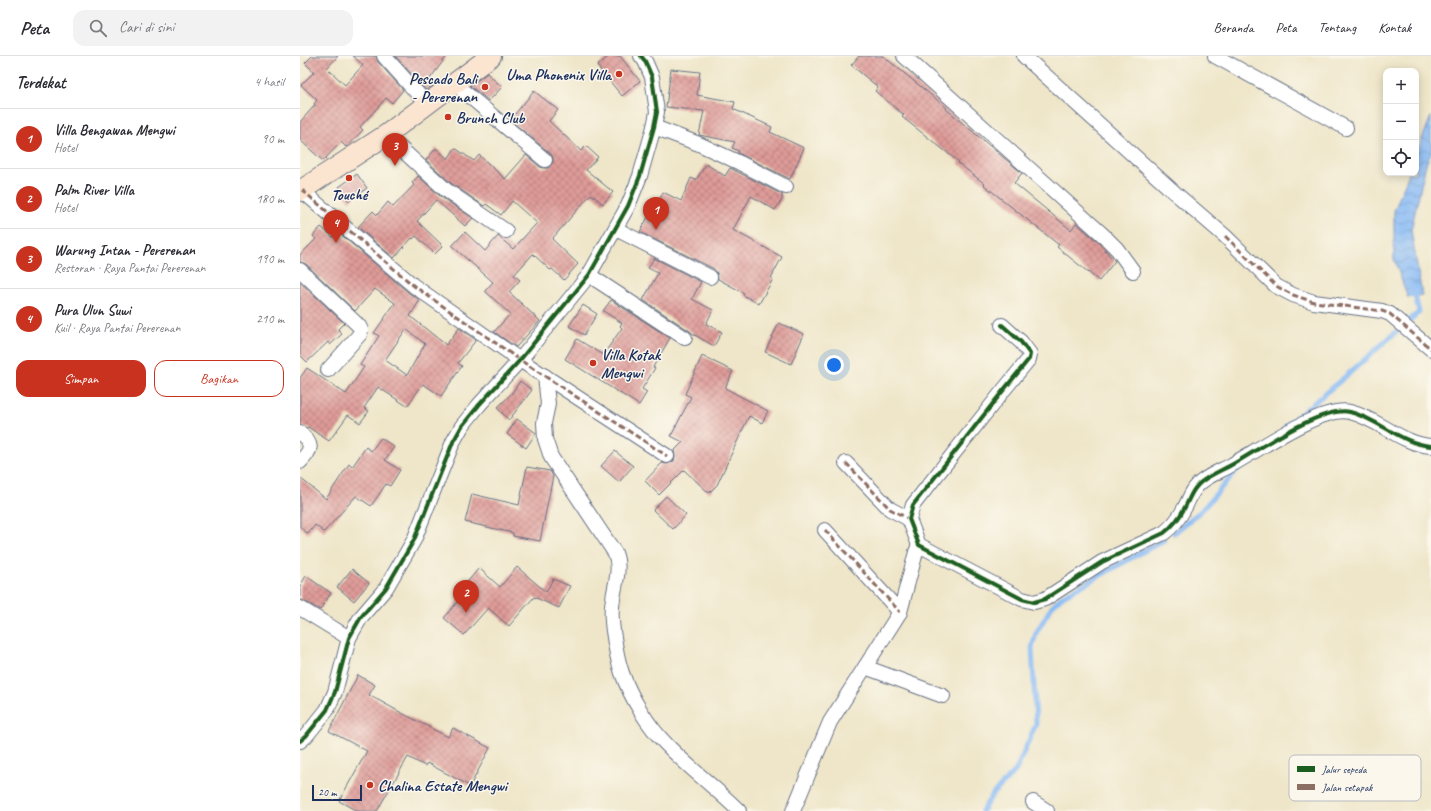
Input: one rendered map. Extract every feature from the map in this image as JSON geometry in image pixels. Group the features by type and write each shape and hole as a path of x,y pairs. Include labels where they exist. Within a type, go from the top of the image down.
{"street":[{"path":"384,56 428,104"},
{"path":"491,56 386,135 301,190 414,286 520,360 667,456"},
{"path":"300,741 306,736 327,710 335,692 349,638 362,618 386,588 414,540 453,442 462,426 520,360 589,276 628,206 640,176 657,112 656,96 652,77 645,61 641,56"},
{"path":"904,56 1103,235 1133,271"},
{"path":"1024,56 1225,236 1276,286 1293,295 1314,302 1375,309 1390,314 1429,347"},
{"path":"1214,56 1346,128"},
{"path":"455,84 545,160"},
{"path":"654,127 699,144 786,187"},
{"path":"386,135 446,190 506,231"},
{"path":"616,228 710,277"},
{"path":"300,270 359,326 361,330 360,334 328,370"},
{"path":"589,276 684,338"},
{"path":"1002,324 1021,342 1030,354 1029,359 913,505 909,519 920,545 1022,599 1034,602 1045,599 1102,562 1164,533 1172,527 1178,519 1197,486 1302,424 1337,411 1350,412 1408,440 1422,445 1431,446"},
{"path":"545,376 548,404 544,424 545,439 551,457 615,553 618,561 611,618 616,652 630,691 647,720 666,745 739,811"},
{"path":"300,432 309,441 310,446 309,452 300,462"},
{"path":"846,463 890,509 909,519"},
{"path":"825,530 900,612"},
{"path":"793,811 830,722 900,612 916,552 920,545"},
{"path":"300,608 349,638"},
{"path":"865,667 944,696"},
{"path":"1033,802 1047,811"}],"water":[{"path":"1431,116 1431,154 1426,164 1411,230 1422,295 1408,298 1394,259 1394,211 1408,176 1419,176 1419,147"}],"building":[{"path":"312,56 338,56 327,68 345,85 363,65 353,56 376,56 378,62 403,90 392,103 386,98 360,127 363,130 348,146 346,147 341,142 323,161 300,140 300,122 315,105 314,104 317,100 301,85 314,72 305,63"},
{"path":"395,56 447,56 429,80 434,85 426,90"},
{"name":"Uma Phonenix Villa","path":"609,56 620,56 640,81 622,96 597,66"},
{"path":"859,56 883,56 947,108 946,109 1022,173 1014,183 1071,230 1076,223 1097,241 1115,261 1099,281 1057,247 1059,245 902,117 904,115 875,91 878,87 851,65"},
{"path":"671,69 700,72 697,95 735,102 733,109 772,127 770,132 804,148 790,179 738,153 739,151 732,148 735,142 699,135 704,111 666,107"},
{"name":"Pescado Bali - Pererenan","path":"487,73 502,87 489,101 470,86"},
{"path":"534,91 558,110 549,121 581,151 586,146 598,157 586,170 613,192 603,204 591,194 552,239 578,264 564,280 552,269 550,270 533,254 514,275 520,280 509,292 540,321 516,347 494,332 510,314 485,291 493,282 452,246 465,232 485,251 498,236 513,249 537,223 512,201 501,215 486,204 484,206 451,183 426,160 436,148 448,159 455,148 474,161 479,155 505,179 526,155 540,167 548,168 553,162 551,154 510,120"},
{"path":"706,164 725,176 730,168 783,195 781,197 783,198 775,210 751,196 733,230 782,257 771,278 773,279 759,304 743,295 744,293 718,279 717,273 714,269 640,232 649,215 652,217 663,192 681,201 691,178 696,180"},
{"path":"357,174 367,188 349,201 339,187"},
{"path":"418,176 441,197 473,218 465,226 436,200 417,221 443,246 435,254 416,236 413,239 412,238 394,258 358,227 373,211 377,215 388,202 393,207 414,185 412,183"},
{"path":"321,227 333,237 338,232 409,293 420,300 410,316 446,345 459,328 476,340 458,363 462,366 441,396 423,384 407,406 378,387 364,408 369,411 360,423 348,415 329,441 308,427 307,428 300,425 300,378 307,368 346,394 364,367 360,365 379,336 374,333 395,303 375,289 355,311 306,264 300,262 300,255 316,239 313,236","holes":["406,329 425,344 407,375 385,360"]},
{"path":"654,258 701,282 692,299 713,310 706,324 722,332 714,346 693,334 643,300 658,273 648,268"},
{"path":"300,282 344,323 338,329 342,334 330,345 328,342 307,362 300,355"},
{"path":"611,300 670,338 653,367 655,368 642,389 647,392 639,405 565,359 577,339 603,355 622,328 620,326 622,323 603,311"},
{"path":"583,305 597,314 584,335 569,326"},
{"path":"779,323 804,334 791,364 765,352"},
{"path":"702,356 733,371 725,388 768,411 762,423 749,416 717,485 709,493 684,470 659,495 645,481 662,463 667,464 674,461 674,451 683,442 671,436 691,397 685,394"},
{"path":"520,381 532,390 509,420 497,408 511,394"},
{"path":"517,419 536,433 526,448 507,434"},
{"path":"381,438 394,447 385,460 400,470 390,486 386,484 371,506 356,496 324,532 315,525 308,534 300,527 300,478 326,499 349,464 352,467 366,447 371,451"},
{"path":"615,451 633,466 619,482 601,466"},
{"path":"527,467 550,471 553,476 540,541 513,536 513,533 465,522 472,494 519,505"},
{"path":"666,496 686,515 673,529 653,510"},
{"path":"517,567 546,592 553,579 570,586 559,608 534,597 509,626 488,608 464,635 444,618 468,589 464,586 479,568 500,587"},
{"path":"352,569 369,583 354,601 337,587"},
{"path":"306,576 331,593 320,610 300,600 300,586"},
{"path":"358,675 375,685 369,695 448,737 453,728 490,748 470,786 427,763 425,766 408,757 377,811 357,811 339,801 367,751 329,731"}],"waterway":[{"path":"1285,427 1419,312 1414,291"},
{"path":"1174,533 1202,510 1241,465"},
{"path":"982,811 993,794 1016,770 1036,724 1032,648 1036,633 1052,606 1063,596 1164,540"}],"marked path":[{"path":"302,190 414,286 520,360 667,456"},
{"path":"1225,236 1276,286 1293,295 1314,302 1382,311 1390,314 1431,349"},
{"path":"846,463 890,509 909,519"},
{"path":"825,530 900,612"}],"cycle path":[{"path":"300,741 306,736 327,710 335,692 349,638 361,617 386,588 414,540 453,442 462,426 520,360 589,275 628,206 640,176 657,112 652,77 645,61 641,56"},
{"path":"1002,325 1021,342 1030,354 1029,359 913,505 909,519 919,545 1022,599 1034,602 1045,599 1102,562 1164,533 1179,518 1193,491 1204,480 1291,430 1324,415 1338,412 1350,412 1361,415 1410,441 1431,446"}],"place":[{"name":"Uma Phonenix Villa","path":"619,74"},
{"name":"Pescado Bali - Pererenan","path":"485,87"},
{"name":"Brunch Club","path":"448,117"},
{"name":"Warung Intan - Pererenan","path":"395,166"},
{"name":"Touché","path":"349,178"},
{"name":"Villa Bengawan Mengwi","path":"656,230"},
{"name":"Pura Ulun Suwi","path":"336,243"},
{"name":"Villa Kotak Mengwi","path":"593,363"},
{"name":"Palm River Villa","path":"466,613"},
{"name":"Chalina Estate Mengwi","path":"370,785"}]}
